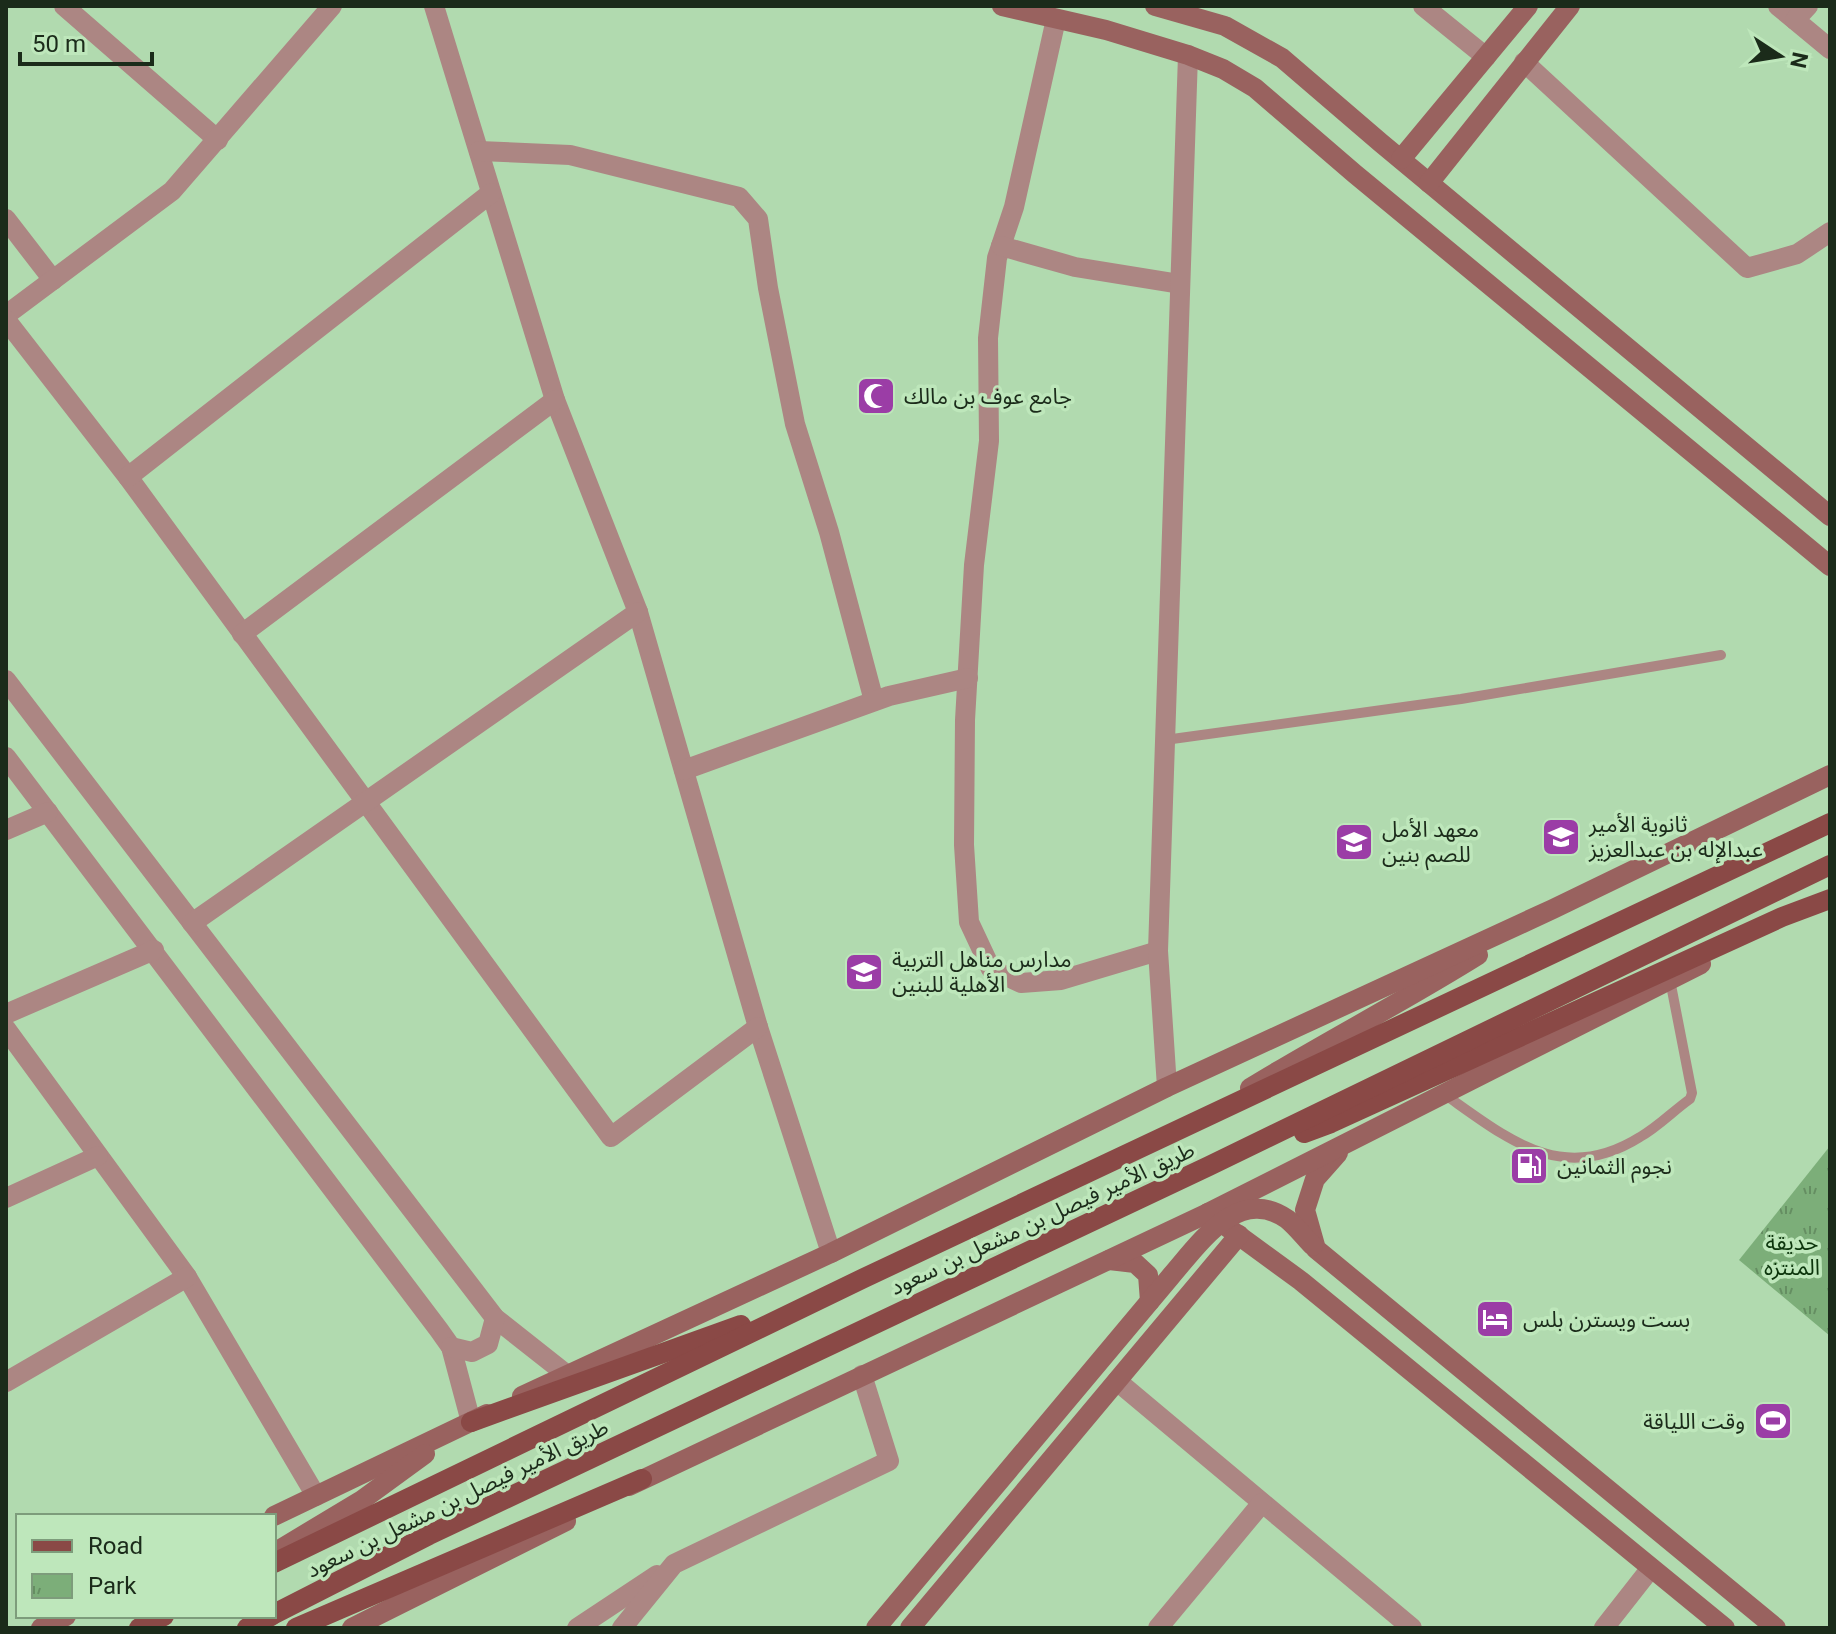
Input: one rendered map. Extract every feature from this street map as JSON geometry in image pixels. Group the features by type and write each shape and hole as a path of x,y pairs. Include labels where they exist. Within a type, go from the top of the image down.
{"main road":[{"name":"طريق الأمير فيصل بن مشعل بن سعود","path":"276,1562 864,1278 1830,823"},
{"name":"طريق الأمير فيصل بن مشعل بن سعود","path":"276,1613 429,1535 1209,1166 1830,865"},
{"path":"1209,1166 1331,1123 1782,917 1830,900"},
{"path":"471,1422 864,1278"},
{"path":"296,1628 642,1479"},
{"name":"طريق الأمير فيصل بن مشعل بن سعود","path":"247,1628 266,1618"}],"street":[{"path":"64,6 218,140"},
{"path":"332,6 172,191 6,318 128,477 611,1137 758,1027"},
{"path":"434,6 555,400 638,612 758,1027 831,1253"},
{"path":"1002,6 1106,30 1188,55 1223,69 1255,88 1830,566"},
{"path":"1156,6 1225,26 1282,58 1830,516"},
{"path":"1423,6 1486,57"},
{"path":"1401,159 1528,6"},
{"path":"1429,183 1570,6"},
{"path":"1778,6 1801,13 1830,49"},
{"path":"1056,19 1014,207 997,258 988,338 989,441 974,565 968,678 964,845 969,922 991,969 1021,983 1061,980 1158,951"},
{"path":"1167,1087 1158,951 1188,55"},
{"path":"1524,62 1747,268 1797,254 1830,232"},
{"path":"479,151 570,155 739,197 758,219 768,288 795,424 829,532 874,701"},
{"path":"128,477 491,193"},
{"path":"6,219 53,280"},
{"path":"1001,246 1075,267 1180,284"},
{"path":"242,634 555,400"},
{"path":"192,923 638,612"},
{"path":"684,770 874,701 968,678"},
{"path":"6,680 495,1318 566,1374"},
{"path":"6,757 451,1347 471,1422"},
{"path":"276,1515 566,1374 586,1369 831,1253 1167,1087 1553,909 1830,775"},
{"path":"6,830 48,812"},
{"path":"352,1628 584,1512 642,1479 1109,1260 1214,1217 1345,1144 1830,900"},
{"path":"1183,1129 1312,1050 1419,992 1553,909"},
{"path":"6,1014 154,950"},
{"path":"6,1029 187,1277 316,1496"},
{"path":"1316,1249 1305,1210 1315,1179 1345,1144"},
{"path":"6,1198 98,1156"},
{"path":"876,1628 1150,1301 1214,1217 1261,1209 1286,1218 1316,1249 1776,1628"},
{"path":"1214,1217 1301,1281 1725,1628"},
{"path":"910,1628 1239,1235"},
{"path":"1109,1260 1135,1263 1148,1275 1150,1301"},
{"path":"6,1382 187,1277"},
{"path":"451,1347 472,1352 488,1344 495,1318"},
{"path":"577,1628 674,1564 889,1461 862,1375"},
{"path":"1117,1381 1412,1628"},
{"path":"276,1552 362,1500 471,1422"},
{"path":"1158,1628 1262,1503"},
{"path":"622,1628 674,1564"},
{"path":"1604,1628 1651,1568"},
{"path":"41,1628 62,1618"}],"lane":[{"path":"1165,740 1461,699 1721,655"},
{"path":"1444,1094 1515,1144 1567,1159 1592,1159 1640,1138 1690,1099 1692,1093 1670,980"}],"green space":[{"name":"حديقة المنتزه","path":"1830,1146 1830,1336 1739,1260"}],"place":[{"name":"جامع عوف بن مالك","path":"876,396"},
{"name":"ثانوية الأمير عبدالإله بن عبدالعزيز","path":"1561,837"},
{"name":"معهد الأمل للصم بنين","path":"1354,842"},
{"name":"مدارس مناهل التربية الأهلية للبنين","path":"864,972"},
{"name":"نجوم الثمانين","path":"1529,1166"},
{"name":"بست ويسترن بلس","path":"1495,1319"},
{"name":"وقت اللياقة","path":"1773,1421"}]}
